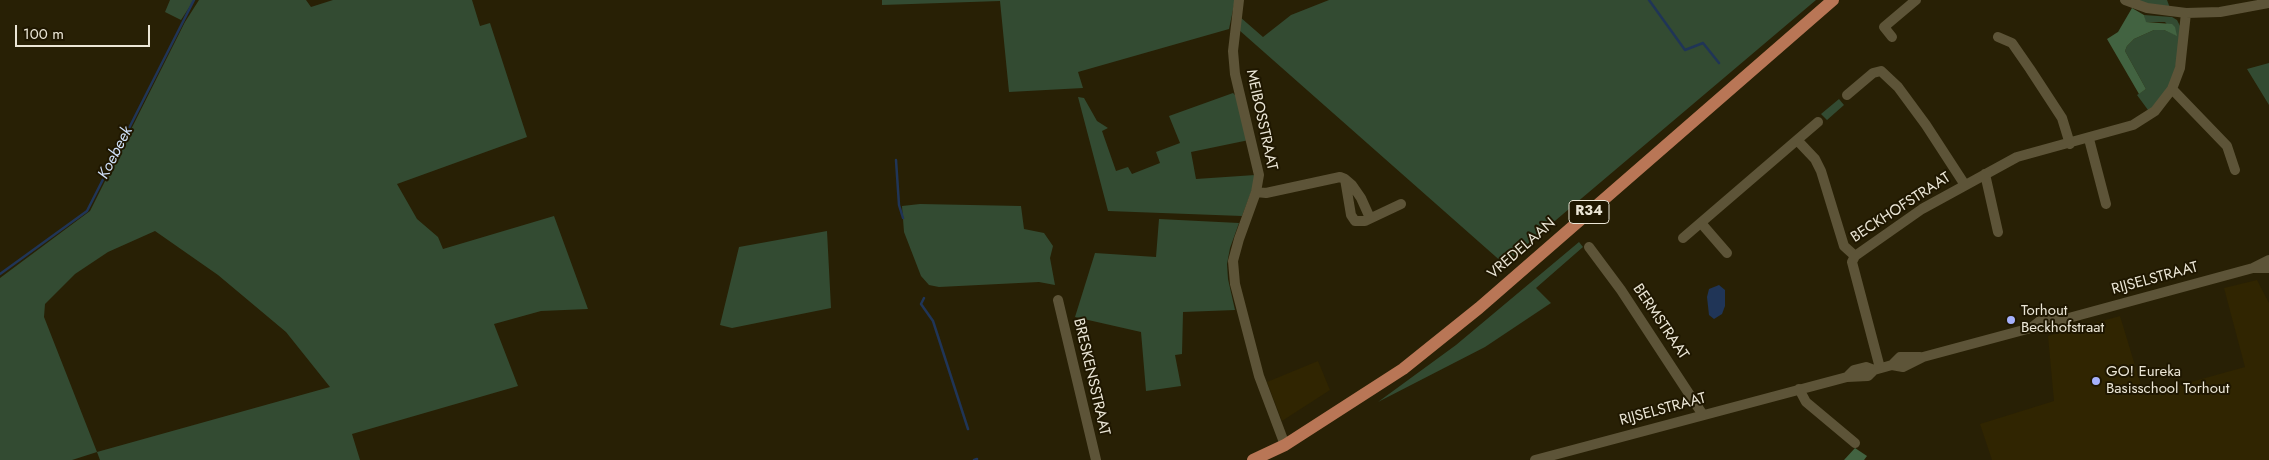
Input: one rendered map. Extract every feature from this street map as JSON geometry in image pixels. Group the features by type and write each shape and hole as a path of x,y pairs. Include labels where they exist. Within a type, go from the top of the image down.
{"main road":[{"name":"VREDELAAN","path":"1246,460 1337,410 1403,369 1479,308 1833,0"},
{"name":"VREDELAAN","path":"1253,460 1284,440"}],"street":[{"name":"MEIBOSSTRAAT","path":"1238,0 1233,51 1235,74 1257,157 1259,175 1256,192 1233,261 1235,284 1259,376 1284,440"},
{"path":"1892,37 1884,27 1916,0"},
{"path":"2125,0 2147,8 2186,13 2220,12 2269,3"},
{"name":"BECKHOFSTRAAT","path":"1877,369 1852,262 1855,256 1922,209 2017,158 2133,125 2155,111 2172,89 2180,68 2186,13"},
{"path":"1998,37 2012,43 2030,69 2062,118 2070,144"},
{"name":"BECKHOFSTRAAT","path":"1847,95 1873,73 1881,71 1898,87 1926,125 1965,185"},
{"path":"2172,89 2227,146 2235,170"},
{"path":"1683,238 1818,122"},
{"path":"2089,139 2106,204"},
{"name":"BECKHOFSTRAAT","path":"1797,140 1815,159 1821,171 1844,246 1855,256"},
{"path":"1985,174 1998,232"},
{"path":"1256,192 1266,193 1340,177 1352,185 1361,198 1370,218"},
{"path":"1345,179 1352,215 1355,221 1365,221 1400,204"},
{"path":"1700,223 1727,253"},
{"name":"BERMSTRAAT","path":"1589,247 1647,328 1703,415"},
{"name":"RIJSELSTRAAT","path":"1535,460 1847,377 1854,370 1866,367 1877,369 1892,365 1900,358 1923,357 2031,328 2040,321 2052,318 2065,319 2254,268 2269,260"},
{"name":"RIJSELSTRAAT","path":"2254,268 2269,268"},
{"name":"BRESKENSSTRAAT","path":"1058,300 1096,460"},
{"path":"1799,389 1806,402 1855,443"}],"shaded area":[{"name":"GO! Eureka Basisschool Torhout","path":"2257,280 2269,303 2269,460 1992,460 1980,424 2054,401 2048,336 2120,316 2144,395 2245,367 2224,288"},
{"path":"1318,361 1330,390 1282,421 1267,382"}],"green space":[{"path":"170,0 194,0 181,20 165,12"},
{"path":"199,0 306,0 311,7 333,0 472,0 480,26 490,23 527,137 397,184 417,219 438,237 443,249 554,216 588,309 541,311 494,324 518,386 352,434 360,460 100,460 97,452 72,460 0,460 0,278 90,211 185,22","holes":["155,231 218,275 286,332 330,387 97,452 44,317 45,304 75,274 108,252"]},
{"path":"882,0 1235,0 1229,29 1078,72 1083,88 1009,92 1000,1 882,5"},
{"path":"1329,0 1816,0 1504,264 1239,30 1240,17 1263,37 1291,15"},
{"path":"2137,0 2167,0 2170,8 2143,3"},
{"path":"2132,8 2144,15 2146,22 2172,24 2175,27 2177,36 2164,30 2154,30 2134,39 2127,46 2125,51 2146,89 2139,94 2107,39 2118,32"},
{"path":"2144,15 2172,17 2177,20 2182,30 2174,76 2169,88 2152,110 2148,110 2137,95 2146,89 2125,51 2134,39 2154,30 2164,30 2176,35 2165,22 2145,22"},
{"path":"2269,63 2269,105 2247,69"},
{"path":"1233,93 1236,96 1249,140 1191,152 1196,179 1255,175 1253,187 1242,216 1108,211 1078,97 1084,98 1097,121 1108,128 1102,131 1116,171 1128,167 1132,174 1160,163 1156,152 1180,143 1169,116"},
{"path":"1839,99 1844,105 1827,120 1821,114"},
{"path":"920,204 1021,206 1024,229 1044,233 1053,246 1050,258 1055,285 1039,282 939,287 929,285 921,276 904,232 902,206"},
{"path":"1159,219 1239,223 1230,248 1227,264 1228,279 1235,310 1183,312 1182,354 1175,355 1181,386 1146,391 1141,332 1075,317 1095,253 1156,257"},
{"path":"827,231 831,308 732,328 720,325 739,247"},
{"path":"1579,242 1583,247 1536,288 1551,303 1485,347 1378,402 1456,345"},
{"path":"1855,448 1867,456 1864,460 1844,460"}],"water":[{"path":"1719,285 1725,290 1725,306 1722,314 1714,319 1709,315 1707,297 1709,289"}],"waterway":[{"name":"Koebeek","path":"0,274 87,211 194,0"},
{"path":"1649,0 1685,50 1703,43 1719,63"},
{"path":"896,160 899,205 903,218"},
{"path":"924,298 921,304 933,321 968,429"}],"place":[{"name":"Torhout Beckhofstraat","path":"2011,320"},
{"name":"GO! Eureka Basisschool Torhout","path":"2096,381"}]}
